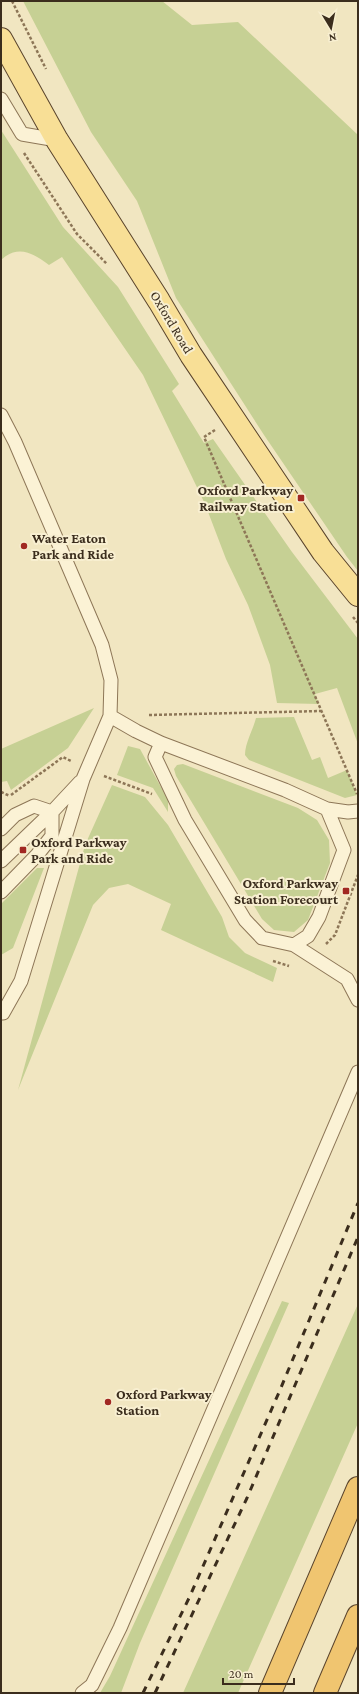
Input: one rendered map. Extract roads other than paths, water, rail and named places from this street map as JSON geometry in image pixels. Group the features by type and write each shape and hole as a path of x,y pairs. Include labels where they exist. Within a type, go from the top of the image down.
{"highway":[{"path":"270,1693 358,1488"},
{"path":"325,1693 358,1616"}],"main road":[{"name":"Oxford Road","path":"1,39 57,140 192,355 241,431 323,552 358,594"}],"lane":[{"path":"1,99 22,134 57,140"},
{"path":"1,415 15,442 102,645 111,680 110,716 82,779 21,980 3,1013 1,1013"},
{"path":"110,716 161,743 284,790 327,809 348,812 358,811"},
{"path":"161,743 155,757 185,820 245,920 262,938 294,945 347,979 358,1000"},
{"path":"1,861 52,812 82,779"},
{"path":"1,829 15,815 34,806 52,812"},
{"path":"294,945 308,936 319,917 344,850 327,809"},
{"path":"1,892 37,856 52,836 52,812"},
{"path":"82,1693 92,1685 120,1628 358,1072"}],"railway":[{"path":"143,1693 190,1596 280,1390 358,1203"},
{"path":"155,1693 247,1498 358,1237"}],"place":[{"name":"Oxford Parkway Railway Station","path":"301,498"},
{"name":"Water Eaton Park and Ride","path":"24,546"},
{"name":"Oxford Parkway Park and Ride","path":"23,850"},
{"name":"Oxford Parkway Station Forecourt","path":"346,891"},
{"name":"Oxford Parkway Station","path":"108,1402"}]}
